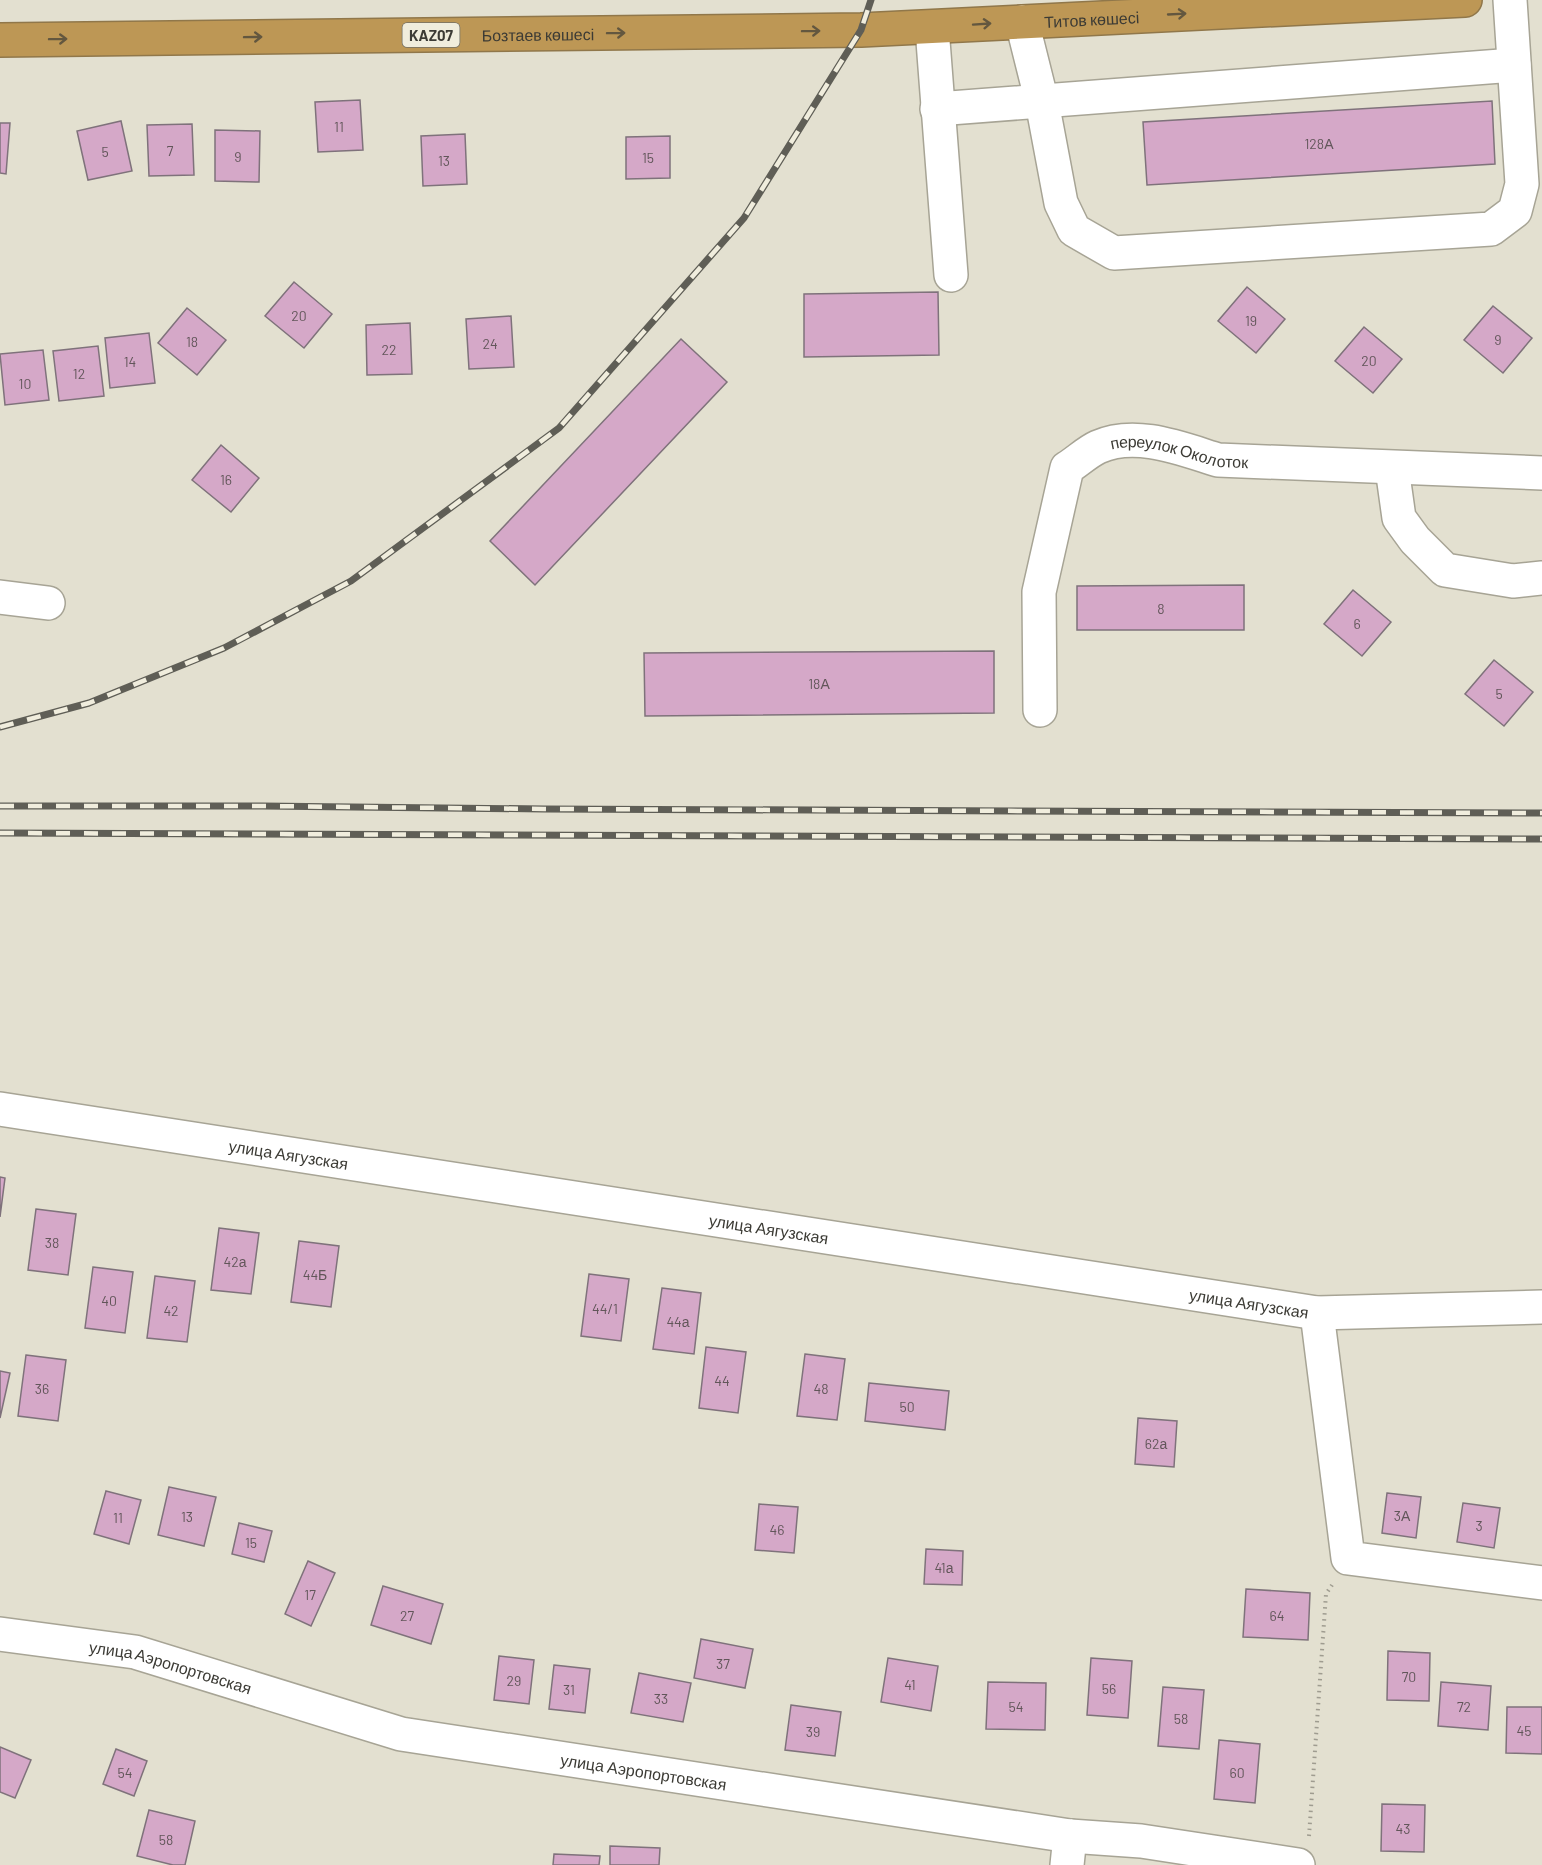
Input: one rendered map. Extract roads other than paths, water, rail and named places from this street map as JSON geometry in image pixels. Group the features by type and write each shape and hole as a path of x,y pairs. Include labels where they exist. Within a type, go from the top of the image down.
{"highway":[{"name":"Титов көшесі","path":"861,30 1465,0"},
{"name":"Бозтаев көшесі","path":"0,40 861,30"}],"street":[{"path":"1022,22 1042,102 1061,203 1074,230 1114,253 1491,229 1515,211 1522,184 1510,0"},
{"path":"933,28 937,109 951,275"},
{"path":"937,109 1514,65"},
{"name":"переулок Околоток","path":"1040,710 1039,592 1067,468 1098,447 1124,440 1167,445 1218,460 1542,473"},
{"path":"1392,468 1399,518 1415,540 1445,570 1513,581 1542,578"},
{"path":"0,597 48,603"},
{"name":"улица Аягузская","path":"0,1109 1317,1313 1542,1307"},
{"path":"1317,1313 1348,1558 1542,1583"},
{"name":"улица Аэропортовская","path":"0,1634 135,1652 401,1734 1068,1850 1141,1841 1303,1855"}],"railway":[{"path":"0,727 89,703 224,648 351,581 559,428 744,218 861,30 871,0"},
{"path":"0,806 1542,813"},
{"path":"0,833 1542,839"}]}
